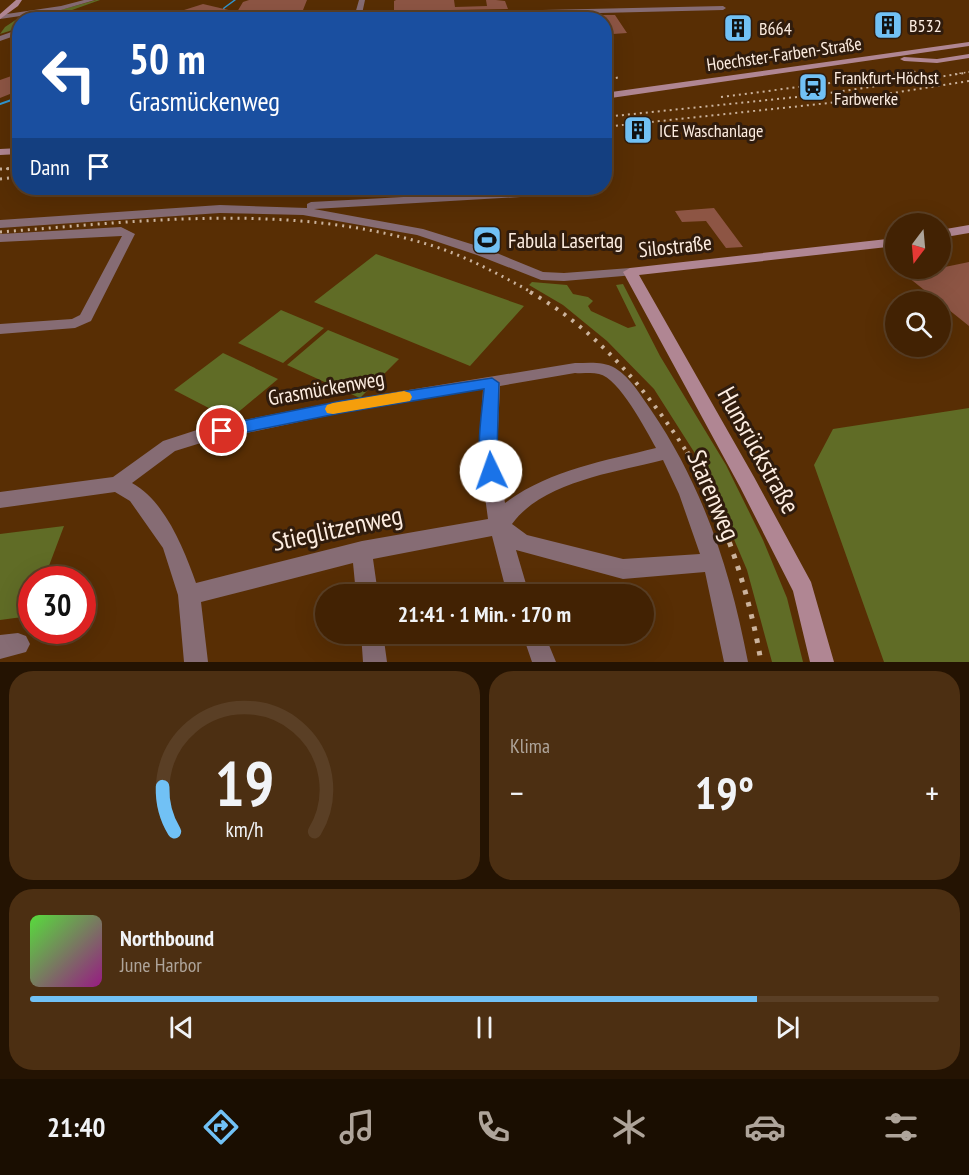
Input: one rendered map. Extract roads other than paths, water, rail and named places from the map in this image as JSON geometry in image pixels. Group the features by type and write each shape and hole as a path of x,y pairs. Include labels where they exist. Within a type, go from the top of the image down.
{"main road":[{"path":"1,14 20,0"},
{"name":"Hoechster-Farben-Straße","path":"612,95 969,44"},
{"path":"919,51 915,54 916,56 930,61"},
{"path":"875,57 930,61 969,56"},
{"path":"951,232 969,229"},
{"name":"Silostraße","path":"630,272 885,243"},
{"name":"Hunsrückstraße","path":"630,272 757,500 803,589 822,662"}],"street":[{"path":"561,12 723,8 714,0"},
{"path":"36,12 96,1"},
{"path":"71,12 96,1"},
{"path":"12,4 29,12"},
{"path":"303,211 311,206 334,204 497,195"},
{"name":"Silostraße","path":"0,224 220,209 303,211 419,232 482,252 541,276 564,277 630,272"},
{"path":"0,238 121,231 129,234 86,318 75,323 0,329"},
{"name":"Grasmückenweg","path":"0,500 117,484 170,446 203,435 341,407 575,368 603,369"},
{"name":"Starenweg","path":"603,369 624,384 647,416 690,498 713,562 736,662"},
{"path":"492,383 488,452 499,526 515,584"},
{"path":"499,526 511,508 536,491 582,475 667,452"},
{"path":"117,484 137,495 172,544 189,595 196,662"},
{"path":"499,526 521,543 623,569 713,562"},
{"name":"Stieglitzenweg","path":"189,595 263,573 362,550 499,526"},
{"path":"362,550 366,584"},
{"path":"373,644 375,662"},
{"path":"537,644 544,662"}],"waterway":[{"path":"222,12 235,0"},
{"path":"0,104 12,100"}],"railway":[{"path":"896,74 920,71"},
{"path":"955,74 969,72"},
{"path":"721,97 908,73"},
{"path":"612,116 816,95 965,73"},
{"path":"612,79 621,77"},
{"path":"612,126 829,103 969,81"},
{"path":"0,169 12,168"},
{"path":"0,179 12,178"},
{"path":"0,232 108,223 216,218 324,223 377,232 443,249 470,260 533,293"},
{"path":"530,292 577,324 619,363 656,407 688,454"},
{"path":"687,452 712,500 733,554 750,609 761,662"}],"place":[{"name":"B532","path":"888,25"},
{"name":"B664","path":"738,28"},
{"name":"Frankfurt-Höchst Farbwerke","path":"813,87"},
{"name":"ICE Waschanlage","path":"638,130"},
{"name":"Fabula Lasertag","path":"487,240"}]}
